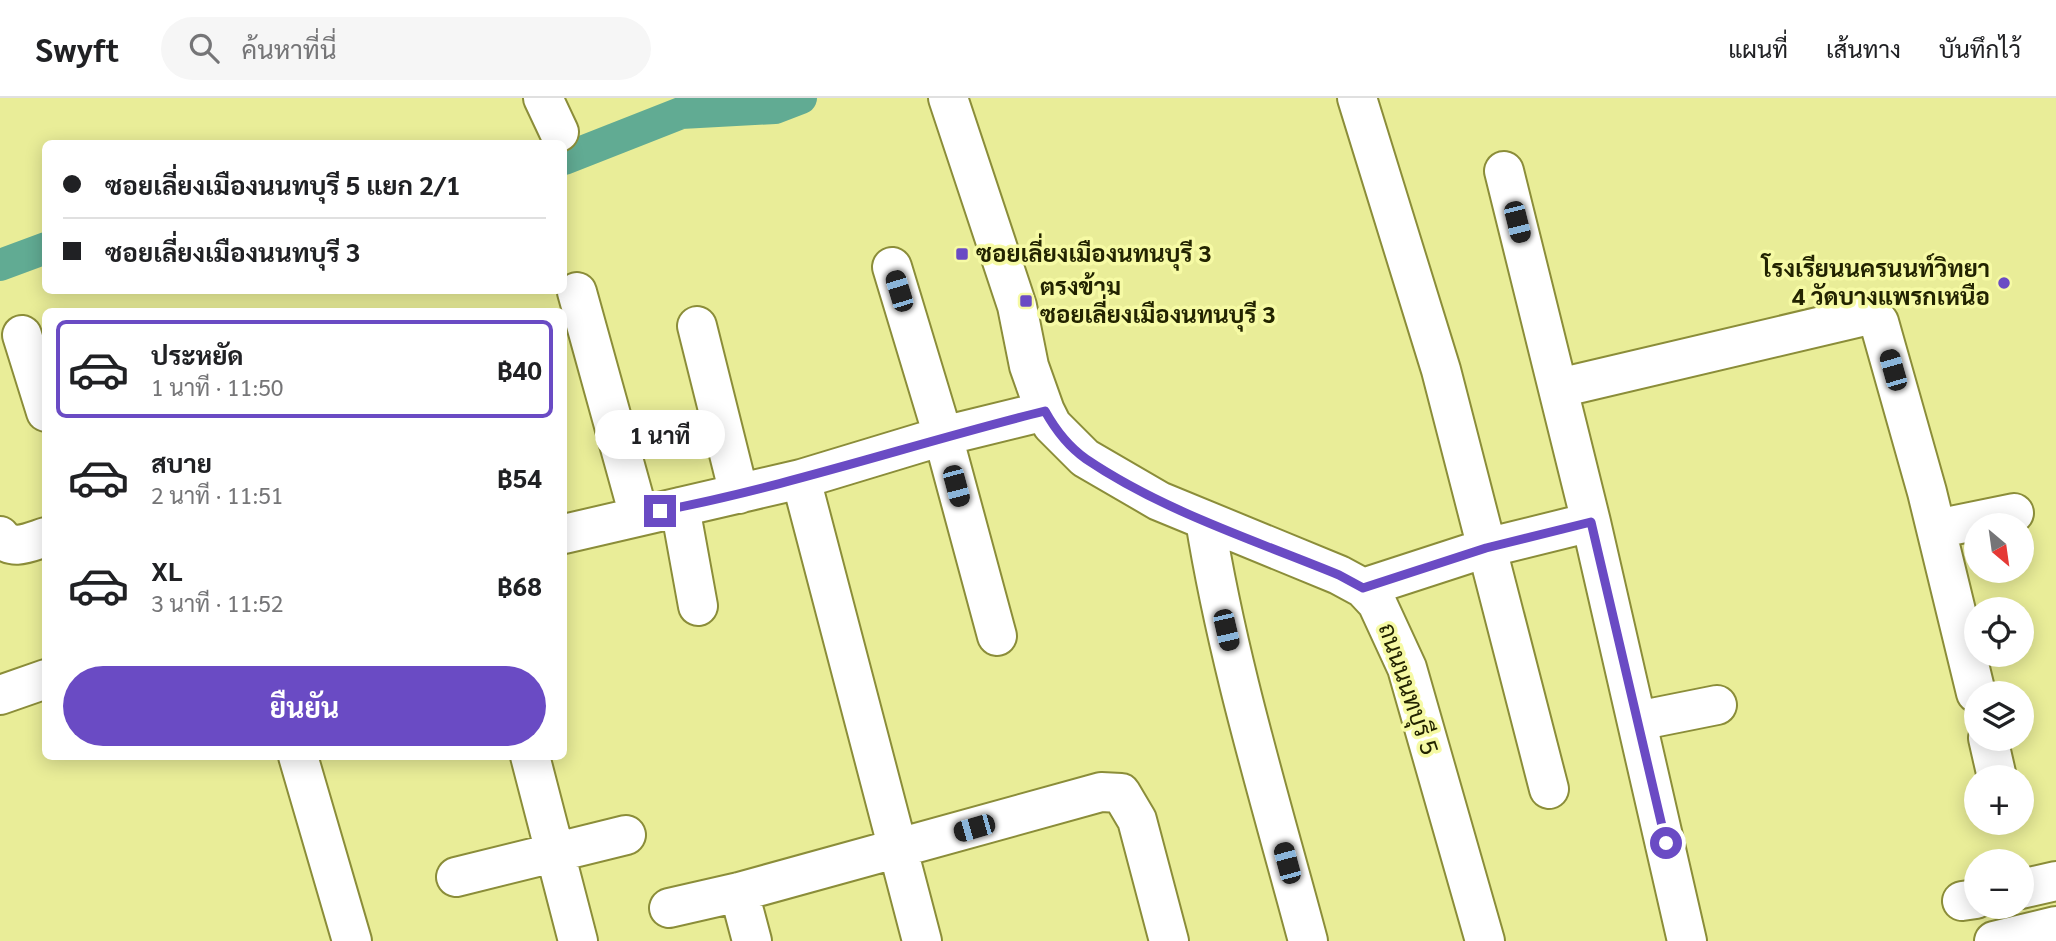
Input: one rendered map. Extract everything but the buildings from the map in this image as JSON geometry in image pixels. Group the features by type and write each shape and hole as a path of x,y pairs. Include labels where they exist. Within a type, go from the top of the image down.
{"street":[{"path":"543,98 559,132"},
{"name":"ถนนนนทบุรี 5","path":"948,98 1017,306 1029,366 1052,425 1085,458 1159,501 1339,575 1363,588 1377,603 1407,668 1485,941"},
{"path":"1357,98 1424,310 1549,789"},
{"path":"1504,171 1591,522 1687,941"},
{"path":"892,267 943,436 997,636"},
{"path":"577,292 639,516"},
{"path":"1559,388 1869,315 1875,317 1879,322 1936,529 1973,681"},
{"path":"697,326 739,494"},
{"path":"22,335 42,399"},
{"path":"567,533 801,479 943,436 1045,411"},
{"path":"801,479 922,941"},
{"path":"680,507 698,606"},
{"path":"1205,520 1232,655 1308,941"},
{"path":"1363,588 1486,548 1591,522"},
{"path":"1936,529 1964,523"},
{"path":"0,536 5,543 13,546 42,538"},
{"path":"0,695 42,680"},
{"path":"1637,721 1717,705"},
{"path":"299,760 352,941"},
{"path":"531,760 578,941"},
{"path":"669,908 898,850 1101,792 1121,793 1137,820 1169,941"},
{"path":"456,877 626,835"},
{"path":"2034,886 2056,881"},
{"path":"739,892 752,941"},
{"path":"1994,941 2056,926"}],"waterway":[{"path":"567,158 681,113 775,108 801,98"},
{"path":"0,265 42,249"}],"place":[{"name":"ซอยเลี่ยงเมืองนทนบุรี 3","path":"962,254"},
{"name":"โรงเรียนนครนนท์วิทยา 4 วัดบางแพรกเหนือ","path":"2004,283"},
{"name":"ตรงข้าม ซอยเลี่ยงเมืองนทนบุรี 3","path":"1026,301"}],"route":[{"path":"660,511 801,479 943,436 1045,411 1052,425 1085,458 1159,501 1339,575 1363,588 1486,548 1591,522 1666,843"}]}
